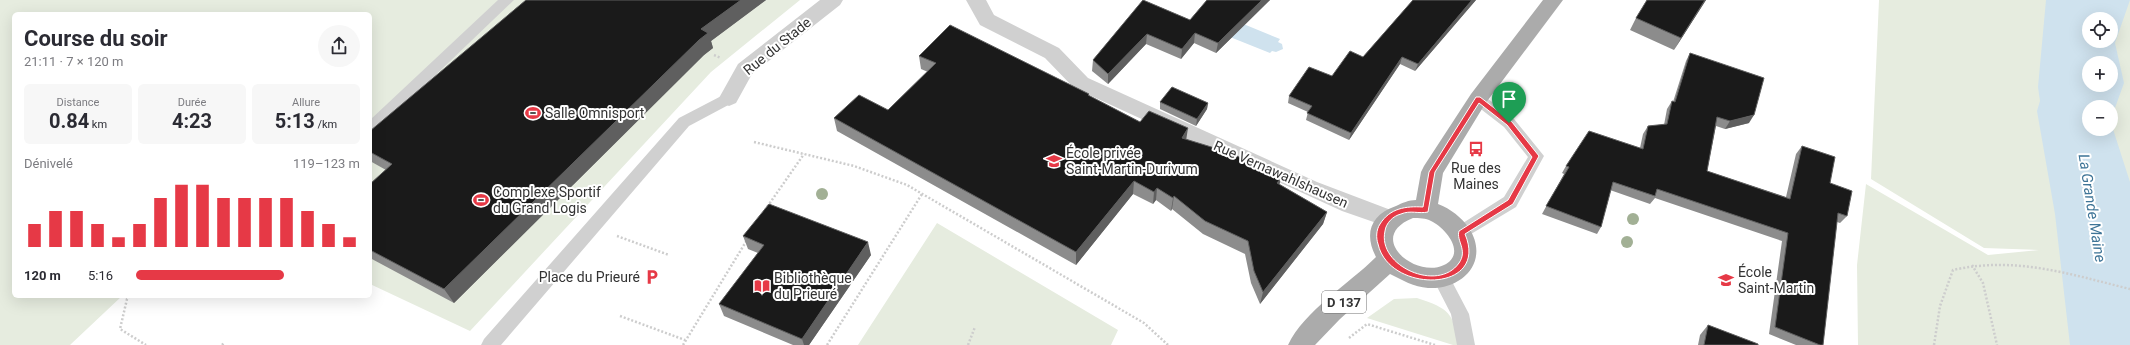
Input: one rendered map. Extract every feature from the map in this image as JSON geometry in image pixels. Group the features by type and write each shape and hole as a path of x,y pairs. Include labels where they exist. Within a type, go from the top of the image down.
{"main road":[{"path":"1426,210 1432,172 1478,99 1553,0"},
{"path":"1412,209 1426,210 1446,218 1461,233 1466,244 1466,255 1461,265 1441,278 1427,278 1413,275 1400,269 1389,260 1382,249 1380,237 1382,226 1388,218 1399,211 1412,209"},
{"name":"D 137","path":"1300,345 1314,327 1374,276 1389,260"}],"street":[{"name":"Rue du Stade","path":"729,98 745,69 833,0"},
{"name":"Rue Vernawahlshausen","path":"976,0 988,20 1052,53 1082,83 1309,188 1350,205 1388,218"}],"lane":[{"path":"372,127 507,0"},
{"path":"490,345 684,122 729,98"},
{"path":"1461,233 1510,202 1536,156 1509,123 1478,99"},
{"path":"1441,278 1460,314 1466,345"}],"path":[{"path":"754,142 854,166 907,185 1144,323 1168,345"},
{"path":"760,217 804,154"},
{"path":"827,345 922,194"},
{"path":"617,236 669,255"},
{"path":"682,345 748,238"},
{"path":"1934,345 1936,321 1944,288 1953,270 1971,264 2006,263 2032,267 2130,289"},
{"path":"1971,264 1983,283 1997,345"},
{"path":"128,298 120,329 146,345"},
{"path":"620,316 685,340"},
{"path":"1345,341 1367,324 1435,345"},
{"path":"968,345 975,327"}],"shaded area":[{"name":"Complexe Sportif du Grand Logis","path":"0,0 800,0 711,72 470,331 372,285 372,12 12,12 12,298 120,298 70,345 0,345"},
{"path":"1879,0 2130,0 2130,345 1858,345 1857,265 1866,184 1988,255 2039,250 1984,248 1871,179"},
{"path":"937,223 1118,330 1111,345 858,345"},
{"path":"1417,298 1437,305 1448,313 1455,325 1460,345 1453,345 1367,318 1394,299"}],"water":[{"name":"La Grande Maine","path":"2046,0 2130,0 2118,34 2118,12 2082,12 2082,48 2116,48 2118,56 2082,56 2082,92 2118,92 2118,56 2124,83 2118,100 2082,100 2082,136 2115,136 2130,182 2130,345 2070,345 2055,214 2037,111 2040,101 2038,87"},
{"path":"1241,23 1280,39 1278,42 1282,44 1283,49 1276,52 1272,51 1270,53 1230,37"}],"building":[{"name":"Salle Omnisport","path":"526,0 741,0 701,29 708,33 699,40 444,289 372,251 372,182 392,164 372,153 372,129"},
{"path":"1143,0 1190,20 1207,0 1262,0 1218,43 1195,33 1182,49 1147,34 1108,74 1093,60"},
{"path":"1413,0 1472,0 1418,64 1402,57 1351,133 1307,113 1312,106 1289,96 1309,67 1332,76 1350,51 1363,57"},
{"path":"1647,0 1705,0 1681,38 1636,18"},
{"path":"950,25 1089,94 1088,95 1140,122 1149,111 1188,128 1182,138 1231,153 1281,178 1277,183 1327,212 1263,292 1254,271 1248,241 1205,221 1174,196 1173,198 1157,188 1154,192 1134,181 1076,252 834,118 859,95 888,110 936,63 919,56"},
{"path":"1690,53 1764,78 1754,115 1730,121 1717,117 1707,171 1790,199 1802,146 1835,157 1830,183 1852,191 1847,216 1838,213 1823,345 1775,327 1788,233 1657,189 1655,196 1613,182 1601,227 1546,206 1569,167 1566,166 1589,131 1643,149 1648,126 1667,124 1672,101 1675,102"},
{"path":"1172,87 1208,103 1197,119 1160,102"},
{"path":"769,204 868,242 802,339 719,304 764,245 743,236"},
{"path":"1708,325 1758,344 1758,345 1704,345"}],"place":[{"name":"Salle Omnisport","path":"533,113"},
{"name":"Rue des Maines","path":"1476,149"},
{"name":"École privée Saint-Martin-Durivum","path":"1054,161"},
{"name":"Complexe Sportif du Grand Logis","path":"481,200"},
{"name":"Place du Prieuré","path":"652,277"},
{"name":"École Saint-Martin","path":"1726,280"},
{"name":"Bibliothèque du Prieuré","path":"762,286"}],"route":[{"path":"1478,99 1509,123 1536,156 1510,202 1461,233 1466,244 1466,255 1461,265 1452,273 1441,278 1427,278 1413,275 1400,269 1389,260 1382,249 1380,237 1382,226 1388,218 1399,211 1412,209 1426,210 1432,172 1478,99"}]}
